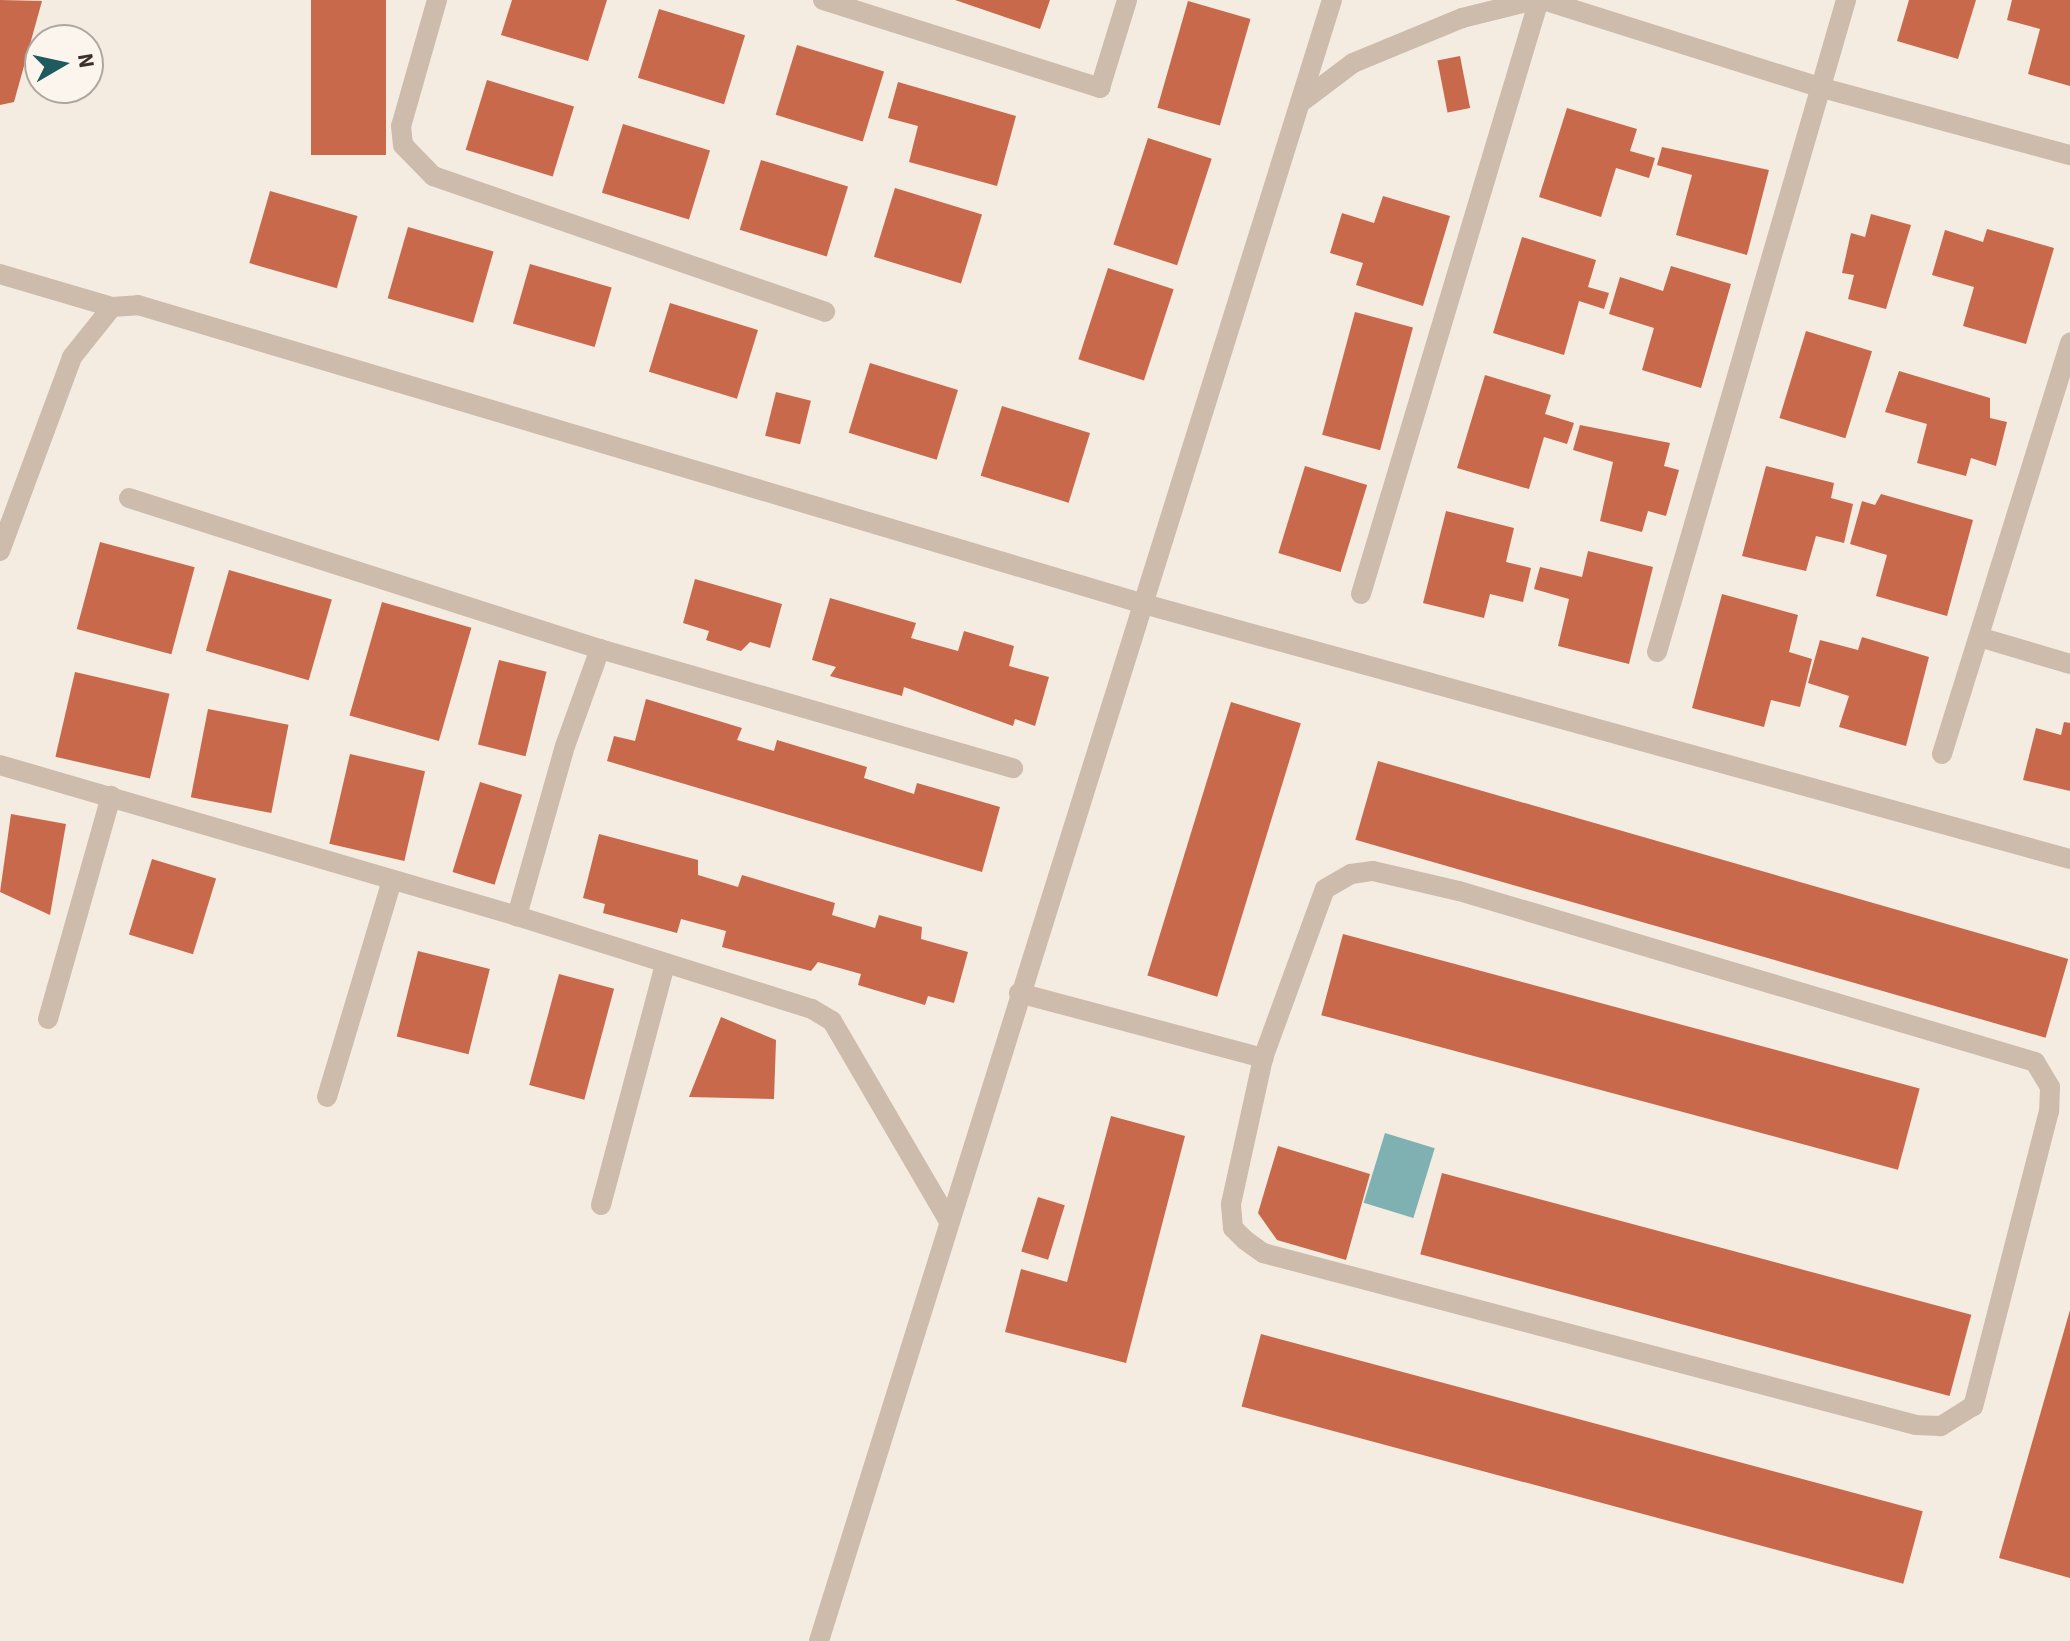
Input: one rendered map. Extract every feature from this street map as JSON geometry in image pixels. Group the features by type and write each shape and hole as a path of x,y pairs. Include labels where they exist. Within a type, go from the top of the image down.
{"street":[{"path":"437,0 401,126 403,145 433,176 825,312"},
{"path":"823,0 1100,88 1127,0"},
{"path":"819,1641 947,1218 1304,100 1332,0"},
{"path":"1304,100 1353,63 1462,18 1539,0 1819,87 2070,155"},
{"path":"1361,594 1539,0"},
{"path":"1657,652 1846,0"},
{"path":"0,274 112,307 138,305 1144,604 2070,859"},
{"path":"0,551 72,357 112,307"},
{"path":"1942,754 2069,348"},
{"path":"129,498 600,649 1013,768"},
{"path":"1979,637 2070,664"},
{"path":"517,916 565,746 600,649"},
{"path":"0,765 517,916 812,1009 832,1021 947,1218"},
{"path":"48,1019 111,796"},
{"path":"1373,871 1459,891 2035,1062 2050,1087 2049,1111 1973,1406 1941,1426 1916,1425 1263,1253 1233,1228 1231,1204 1263,1058 1325,889 1351,874 1373,871"},
{"path":"327,1097 392,880"},
{"path":"601,1205 665,964"},
{"path":"1019,993 1263,1058"}],"water":[{"path":"1385,1133 1435,1148 1413,1218 1364,1203"}],"building":[{"path":"0,0 42,1 36,24 24,24 24,66 14,102 0,105"},
{"path":"311,0 386,0 386,155 311,155"},
{"path":"512,0 607,0 588,61 501,35"},
{"path":"955,0 1050,0 1040,29"},
{"path":"1909,0 1976,0 1958,59 1897,41"},
{"path":"2012,0 2070,0 2070,86 2028,74 2040,29 2007,20"},
{"path":"1188,1 1250,19 1220,126 1157,108"},
{"path":"659,9 745,35 724,104 638,78"},
{"path":"797,45 884,72 863,141 776,115"},
{"path":"1460,56 1470,108 1448,112 1437,60"},
{"path":"487,80 574,107 553,176 466,150"},
{"path":"898,82 1016,116 997,186 909,162 918,126 888,118"},
{"path":"1567,108 1637,129 1630,151 1655,158 1649,178 1616,168 1601,217 1539,197"},
{"path":"623,124 710,151 689,219 602,193"},
{"path":"1148,138 1212,159 1177,265 1113,245"},
{"path":"1662,147 1769,170 1747,255 1676,235 1692,175 1657,165"},
{"path":"761,160 848,187 827,256 740,230"},
{"path":"895,188 982,215 961,283 874,257"},
{"path":"270,191 357,216 337,288 249,263"},
{"path":"1383,196 1450,216 1423,306 1356,285 1363,263 1330,253 1342,213 1374,223"},
{"path":"1871,214 1911,225 1886,309 1848,299 1854,275 1842,273 1851,233 1865,237"},
{"path":"408,227 494,252 473,323 388,298"},
{"path":"1987,229 2054,248 2026,344 1963,326 1974,287 1932,275 1945,230 1983,242"},
{"path":"1522,237 1596,260 1588,287 1609,293 1604,309 1579,301 1564,355 1493,333"},
{"path":"530,264 612,287 595,347 513,324"},
{"path":"1671,266 1731,284 1701,388 1642,370 1654,328 1609,314 1620,277 1663,291"},
{"path":"1108,268 1174,289 1144,381 1078,359"},
{"path":"670,303 758,330 737,399 649,372"},
{"path":"1355,312 1413,328 1380,450 1322,435"},
{"path":"1806,331 1872,351 1845,438 1779,418"},
{"path":"870,363 958,390 937,460 849,433"},
{"path":"1899,371 1990,398 1990,418 2007,422 1996,466 1971,458 1966,476 1917,463 1927,424 1885,412"},
{"path":"1485,375 1551,395 1545,414 1574,423 1567,444 1544,437 1529,489 1457,468"},
{"path":"776,392 811,401 800,444 765,436"},
{"path":"1002,406 1090,433 1069,503 981,476"},
{"path":"1580,425 1670,443 1664,466 1679,470 1666,516 1648,511 1642,532 1600,521 1613,462 1573,450"},
{"path":"1305,466 1367,485 1341,572 1278,553"},
{"path":"1766,466 1834,483 1831,498 1853,504 1844,543 1816,536 1806,571 1742,556"},
{"path":"1881,494 1973,520 1947,616 1876,596 1887,555 1850,544 1862,501 1875,505"},
{"path":"1446,511 1514,528 1506,562 1531,568 1523,602 1490,594 1484,618 1423,603"},
{"path":"100,542 195,567 171,654 77,629"},
{"path":"1588,551 1653,567 1629,664 1558,646 1569,599 1534,589 1540,567 1582,577"},
{"path":"229,570 332,599 309,680 206,651"},
{"path":"695,579 782,604 770,648 750,642 741,651 706,640 709,631 683,623"},
{"path":"1722,594 1798,615 1789,652 1812,659 1800,707 1771,700 1764,727 1692,708"},
{"path":"830,598 916,623 911,638 958,651 964,631 1014,646 1009,666 1049,677 1035,726 1015,719 1013,726 904,687 902,696 830,676 836,667 812,660"},
{"path":"382,602 471,628 439,741 349,715"},
{"path":"1862,637 1929,657 1906,746 1839,727 1849,696 1808,683 1820,640 1858,650"},
{"path":"499,660 547,672 525,756 478,744"},
{"path":"75,672 170,694 150,779 55,757"},
{"path":"646,699 742,728 737,740 774,751 777,740 867,767 864,778 914,794 917,783 1000,807 982,872 607,761 614,736 635,741"},
{"path":"1231,702 1301,723 1217,997 1147,976"},
{"path":"208,709 288,725 271,813 191,797"},
{"path":"2064,722 2070,723 2070,791 2023,780 2036,728 2061,735"},
{"path":"350,754 425,771 404,861 329,844"},
{"path":"1378,761 2068,959 2046,1038 1355,840"},
{"path":"480,782 522,795 495,885 453,872"},
{"path":"11,814 66,824 50,915 0,892"},
{"path":"599,834 698,860 698,875 738,887 742,875 835,903 832,915 875,928 879,915 922,927 921,939 968,952 954,1003 928,996 925,1005 858,985 861,974 818,962 811,971 722,947 726,931 681,919 677,933 603,913 605,904 583,898"},
{"path":"152,859 216,879 193,954 129,935"},
{"path":"1343,934 1920,1089 1898,1170 1321,1015"},
{"path":"418,951 490,969 469,1054 397,1036"},
{"path":"559,974 614,989 584,1100 529,1085"},
{"path":"721,1017 776,1040 774,1099 689,1097"},
{"path":"1111,1116 1185,1136 1126,1363 1005,1332 1021,1269 1067,1282"},
{"path":"1278,1146 1370,1174 1346,1260 1277,1240 1258,1213"},
{"path":"1442,1173 1971,1315 1950,1396 1420,1254"},
{"path":"1038,1197 1065,1205 1048,1260 1021,1252"},
{"path":"2070,1310 2070,1578 1999,1558"},
{"path":"1261,1334 1923,1511 1903,1584 1242,1406"}]}
